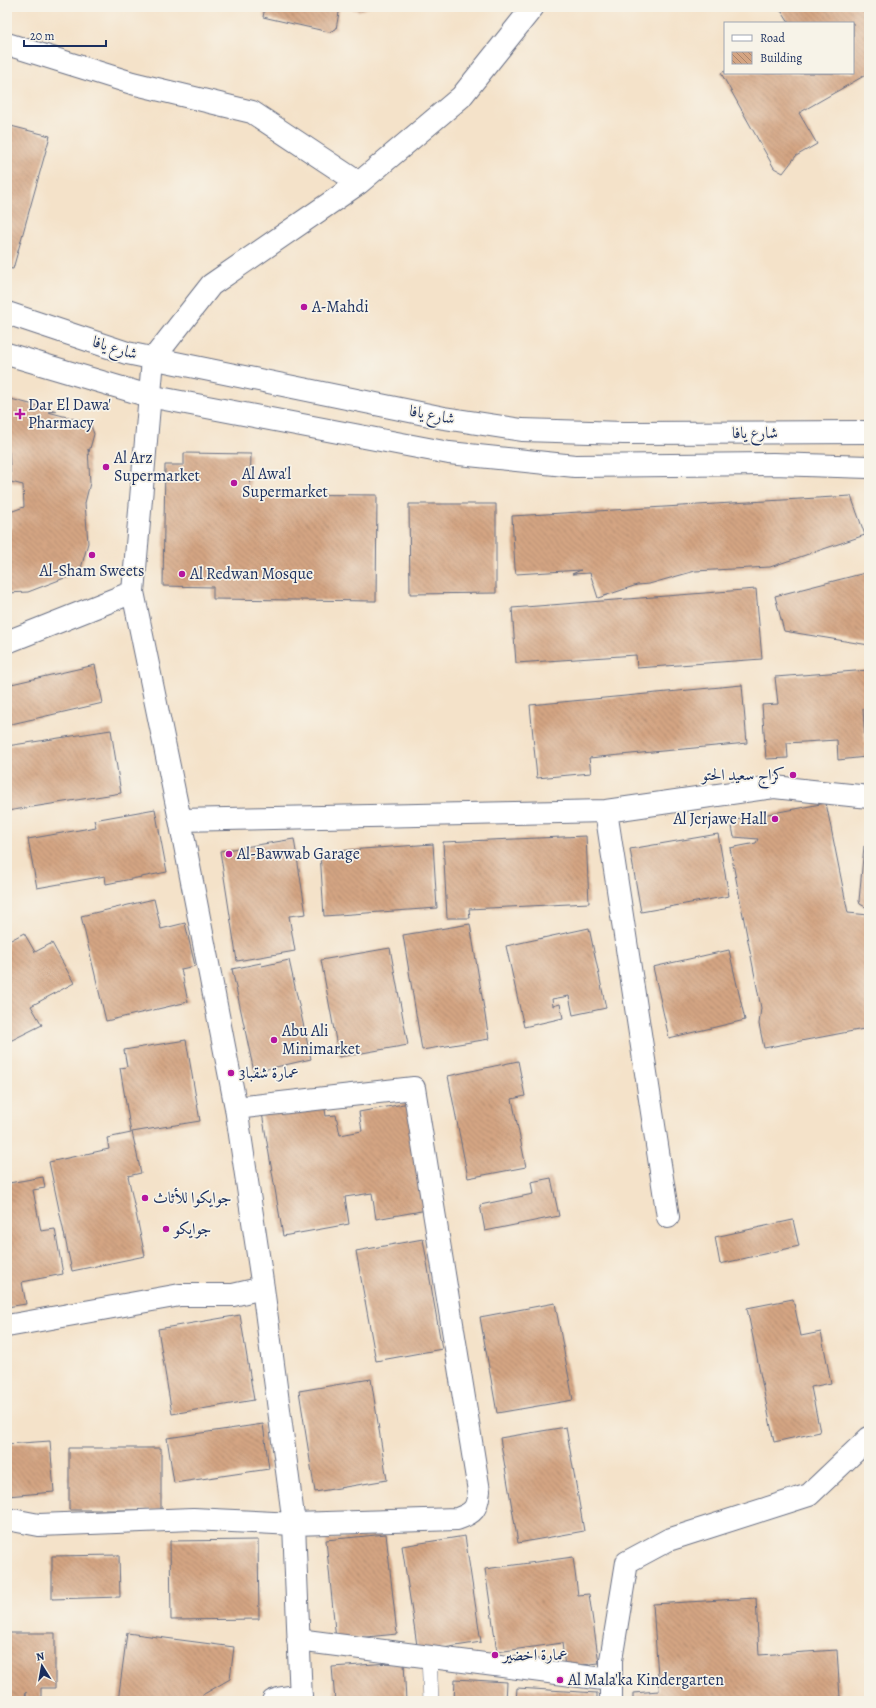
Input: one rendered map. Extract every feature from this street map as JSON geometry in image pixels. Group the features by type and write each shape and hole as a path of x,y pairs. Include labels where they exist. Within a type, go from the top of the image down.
{"street":[{"path":"273,1701 282,1698 301,1698 294,1524 263,1288 236,1108 180,820 133,592 153,359 212,285 359,183 461,97 534,7"},
{"path":"7,44 132,83 252,112 359,183"},
{"name":"شارع يافا","path":"7,313 128,353 153,359 444,418 522,430 624,433 869,432"},
{"name":"شارع يافا","path":"7,354 149,396 456,454 575,466 773,464 869,467"},
{"path":"7,642 133,592"},
{"path":"180,820 606,811 774,787 869,796"},
{"path":"606,811 668,1216"},
{"path":"7,1519 39,1525 193,1519 294,1524 457,1519 468,1515 477,1506 479,1491 414,1088 236,1108"},
{"path":"7,1326 180,1295 233,1295 263,1288"},
{"path":"298,1640 429,1656 611,1690 610,1660 627,1562 668,1540 809,1495 869,1438"}],"lane":[{"path":"429,1656 431,1701"}],"building":[{"path":"265,7 340,7 336,29 329,32 263,17"},
{"path":"343,7 370,7 359,11"},
{"path":"775,7 863,7 869,17 869,73 799,113 817,144 796,156 783,173 774,168 721,73 724,72 724,74 854,74 854,22 788,22 782,12"},
{"path":"7,125 50,136 13,269 7,268"},
{"path":"7,398 57,411 48,412 90,423 94,434 89,452 88,449 90,483 85,503 88,543 80,572 28,592 7,593 7,529 11,528 10,512 24,507 23,485 11,482 9,452 7,451"},
{"path":"184,453 251,454 250,494 377,495 376,601 213,599 213,587 163,586 165,465 184,465"},
{"path":"851,496 865,535 770,567 695,571 649,584 637,585 598,598 590,573 572,574 581,570 516,574 512,516"},
{"path":"409,504 496,504 496,593 410,594"},
{"path":"869,572 869,645 784,631 775,596"},
{"path":"756,589 762,659 637,668 636,655 516,663 512,608"},
{"path":"95,665 103,703 7,725 7,685"},
{"path":"869,670 869,708 863,709 866,757 838,760 837,740 787,743 788,758 766,759 762,705 778,704 775,677"},
{"path":"742,685 747,743 589,758 591,773 537,778 530,705"},
{"path":"111,730 121,793 7,811 7,746"},
{"path":"826,803 848,913 869,915 869,1028 764,1048 759,1024 761,1008 730,848 756,843 758,839 734,837 731,821"},
{"path":"155,809 167,872 106,884 105,876 37,888 28,839 96,827 94,820"},
{"path":"718,834 729,896 641,912 630,849"},
{"path":"586,836 589,903 469,909 470,918 447,918 443,842"},
{"path":"294,839 306,914 289,916 295,951 237,961 220,851"},
{"path":"433,844 437,908 324,916 320,852"},
{"path":"864,846 869,849 869,909 860,904 859,901"},
{"path":"154,899 161,929 185,923 195,966 181,969 188,1002 106,1021 81,916"},
{"path":"470,924 489,1039 422,1050 403,935"},
{"path":"589,928 606,1008 573,1015 569,996 552,999 553,1006 560,1004 563,1018 524,1027 506,946"},
{"path":"24,933 35,952 52,943 74,983 31,1006 42,1025 10,1041 7,1035 7,942"},
{"path":"390,948 408,1045 339,1057 321,960"},
{"path":"729,950 745,1020 669,1038 653,967"},
{"path":"289,960 311,1059 254,1072 232,969 261,963 262,966"},
{"path":"186,1040 200,1121 132,1132 141,1173 128,1176 145,1256 72,1271 49,1162 109,1149 107,1138 131,1133 120,1068 127,1067 124,1050"},
{"path":"518,1061 525,1096 512,1099 526,1167 468,1178 448,1076"},
{"path":"324,1103 326,1116 336,1115 340,1135 362,1131 359,1112 409,1103 427,1210 376,1219 372,1193 345,1197 349,1224 283,1236 262,1113"},
{"path":"43,1177 45,1188 33,1190 41,1231 55,1229 63,1274 22,1282 26,1304 7,1307 7,1187 9,1183"},
{"path":"551,1178 559,1216 485,1231 480,1205 533,1194 531,1182"},
{"path":"793,1220 799,1246 720,1264 715,1237"},
{"path":"423,1239 442,1349 376,1361 356,1251"},
{"path":"793,1299 801,1336 821,1332 831,1383 811,1387 820,1432 774,1442 747,1308"},
{"path":"555,1303 573,1400 497,1413 480,1317"},
{"path":"240,1315 254,1400 172,1414 158,1329"},
{"path":"371,1379 387,1480 315,1492 299,1391"},
{"path":"263,1424 269,1469 174,1483 167,1438"},
{"path":"566,1427 584,1531 518,1543 500,1438"},
{"path":"50,1441 54,1492 7,1496 7,1444"},
{"path":"69,1448 161,1448 161,1510 69,1510"},
{"path":"386,1534 397,1634 336,1640 326,1540"},
{"path":"465,1536 481,1642 418,1652 402,1546"},
{"path":"258,1540 259,1619 171,1620 170,1541"},
{"path":"119,1555 120,1597 52,1599 52,1556"},
{"path":"573,1557 578,1595 589,1594 599,1663 565,1667 562,1643 497,1652 485,1569"},
{"path":"756,1598 759,1655 837,1650 840,1698 789,1701 633,1701 633,1693 659,1691 653,1604"},
{"path":"7,1633 55,1633 55,1688 41,1688 41,1701 26,1701 26,1692 25,1701 7,1701"},
{"path":"127,1633 234,1647 230,1679 192,1701 118,1701"},
{"path":"404,1662 406,1701 335,1701 332,1667"},
{"path":"455,1679 507,1682 506,1701 454,1701"},
{"path":"517,1688 597,1693 597,1701 516,1701"}],"place":[{"name":"A-Mahdi","path":"304,307"},
{"name":"Dar El Dawa' Pharmacy","path":"20,414"},
{"name":"Al Arz Supermarket","path":"106,467"},
{"name":"Al Awa'l Supermarket","path":"234,483"},
{"name":"Al-Sham Sweets","path":"92,555"},
{"name":"Al Redwan Mosque","path":"182,574"},
{"name":"كراج سعيد الحتو","path":"793,775"},
{"name":"Al Jerjawe Hall","path":"775,819"},
{"name":"Al-Bawwab Garage","path":"229,854"},
{"name":"Abu Ali Minimarket","path":"274,1040"},
{"name":"عمارة شقبا3","path":"231,1073"},
{"name":"جوايكوا للأثاث","path":"145,1198"},
{"name":"جوايكو","path":"166,1229"},
{"name":"عمارة اخضير","path":"495,1655"},
{"name":"Al Mala'ka Kindergarten","path":"560,1680"}]}
